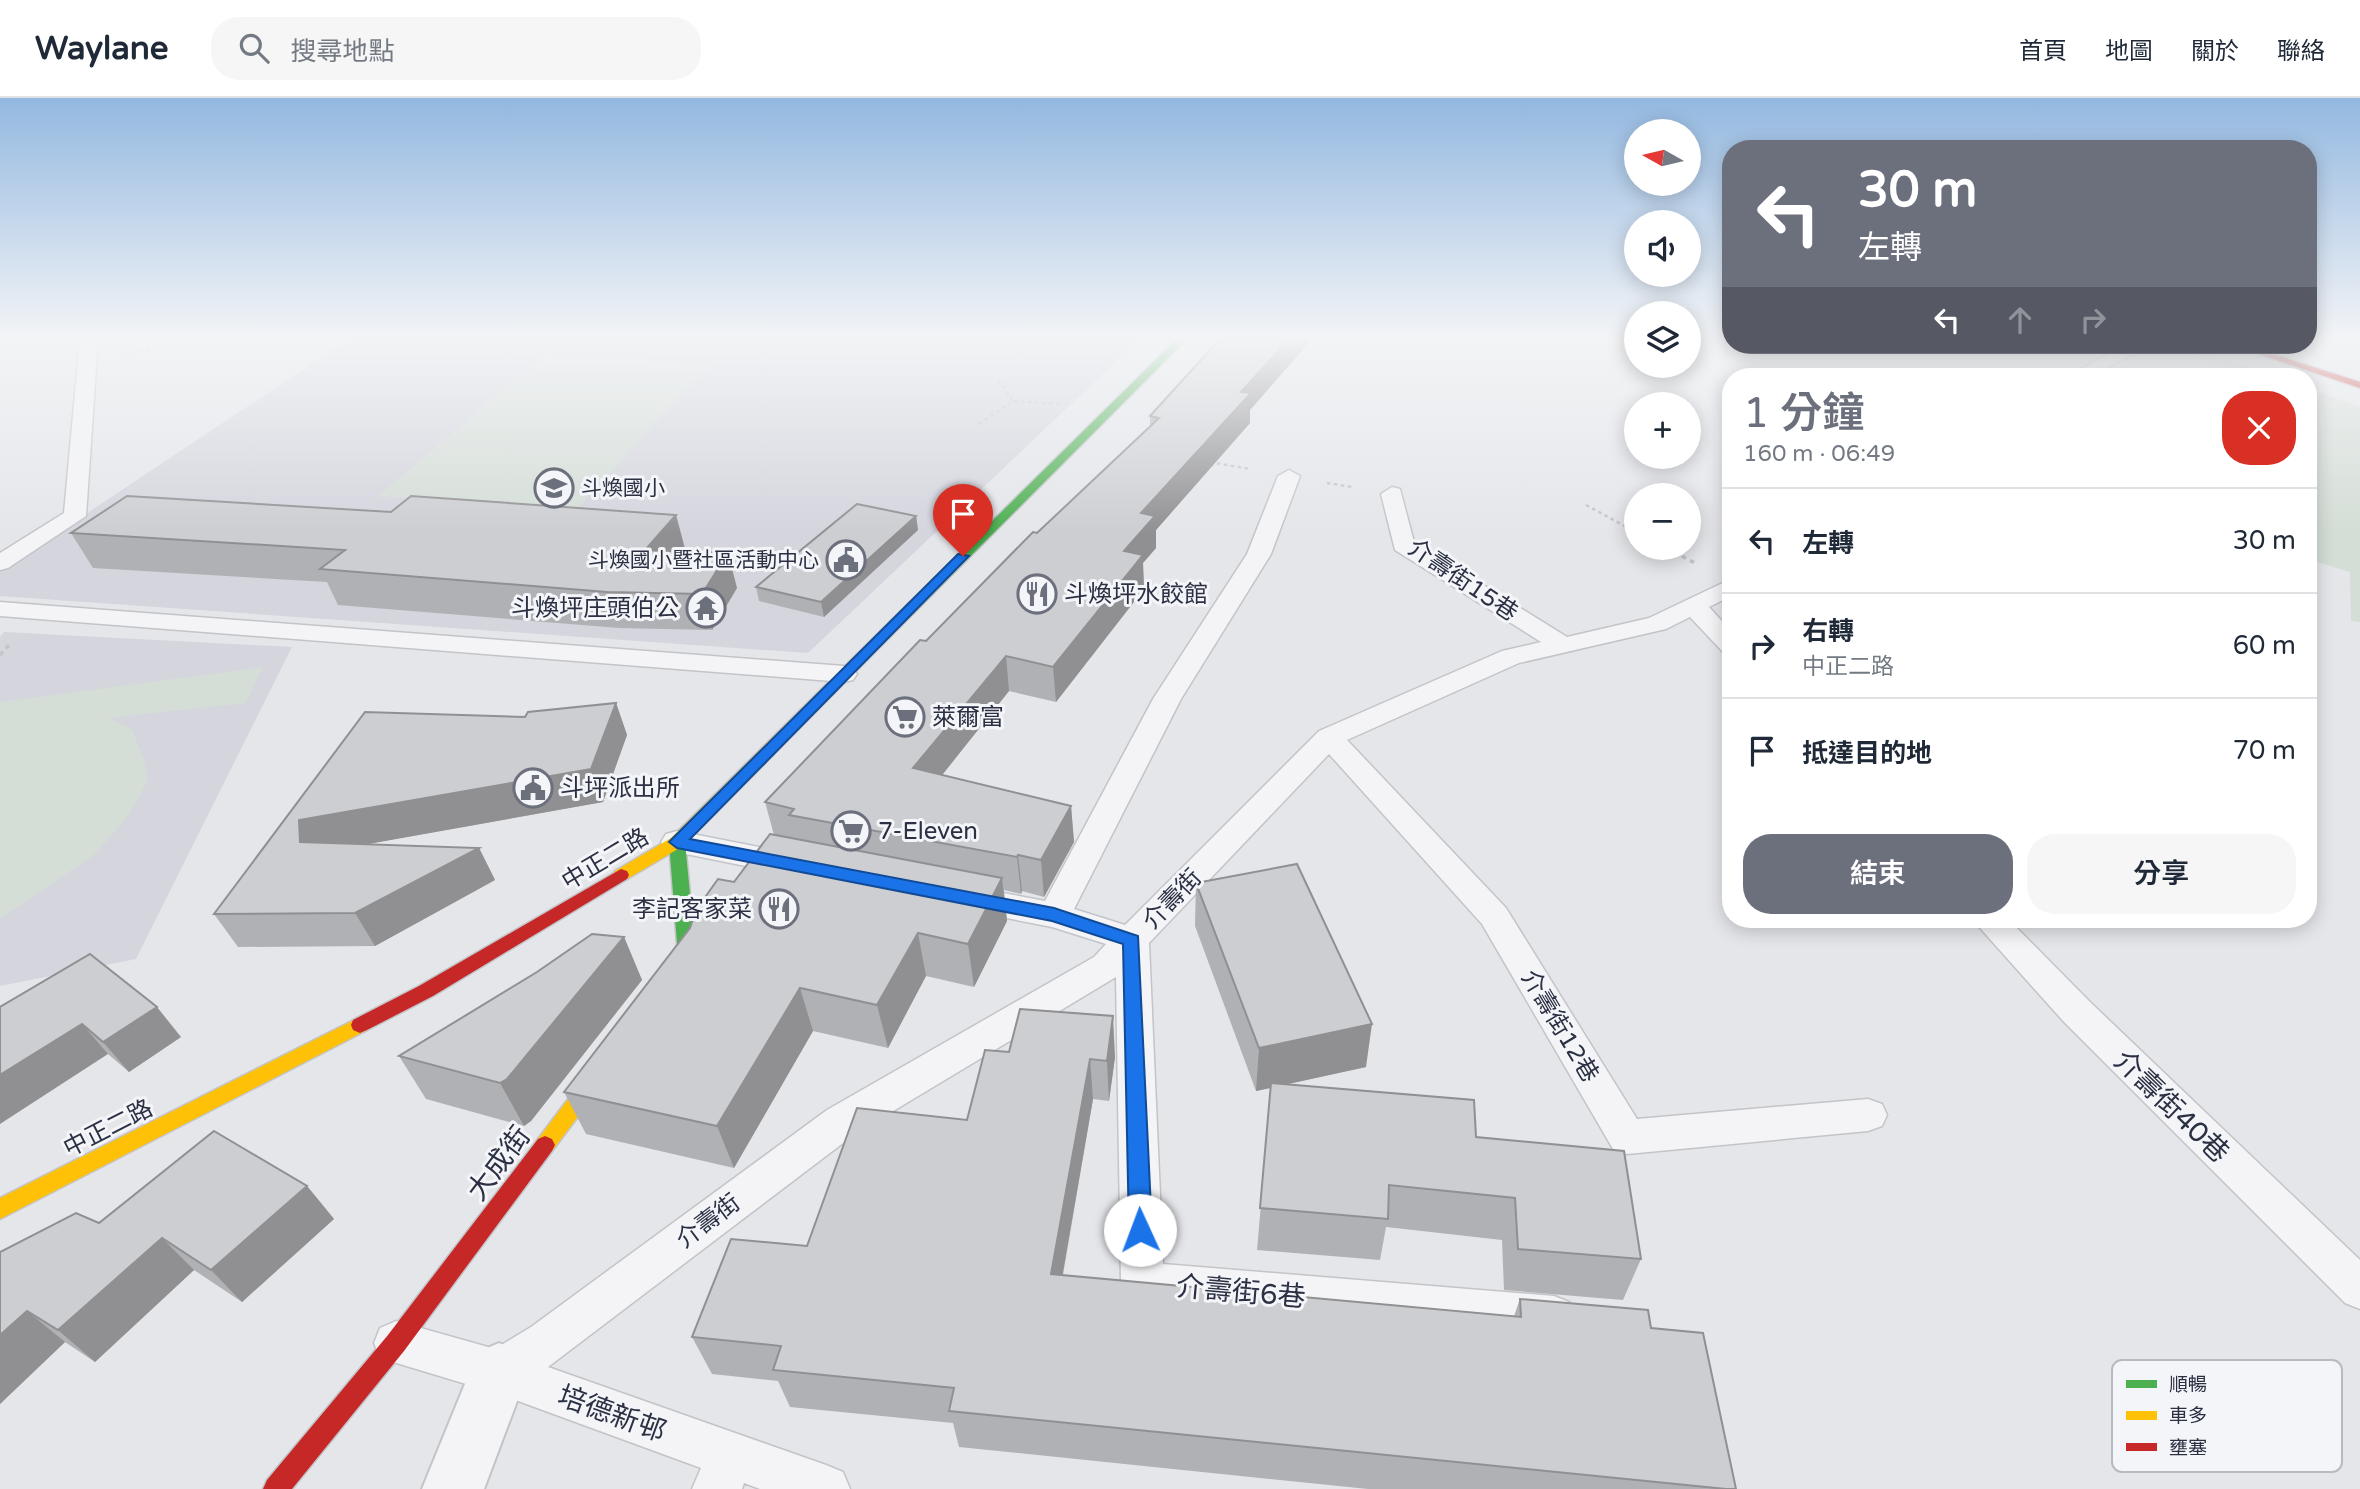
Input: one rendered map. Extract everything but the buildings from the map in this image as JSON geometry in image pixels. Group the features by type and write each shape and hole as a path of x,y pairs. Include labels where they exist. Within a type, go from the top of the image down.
{"main road":[{"name":"中正二路","path":"0,1209 426,991 677,842 1117,404"},
{"path":"662,990 687,957 677,842"},
{"name":"大成街","path":"276,1489 396,1343 612,1056"}],"street":[{"path":"453,1489 499,1372"}],"lane":[{"path":"0,563 75,516 84,404"},
{"path":"1054,915 1167,699 1259,554 1289,476"},
{"name":"介壽街15巷","path":"1392,494 1403,545 1563,645"},
{"name":"介壽街","path":"499,1372 547,1342 841,1122 1106,966 1329,737 1511,657 1657,624 1722,590"},
{"path":"1693,605 1722,636"},
{"path":"0,609 844,674"},
{"name":"介壽街12巷","path":"1329,737 1494,915 1627,1137 1868,1115"},
{"path":"677,842 825,871"},
{"path":"933,891 1054,915 1132,940"},
{"name":"介壽街40巷","path":"1997,928 2077,1012 2360,1289"},
{"name":"介壽街6巷","path":"1132,940 1142,1282 1597,1321"},
{"name":"培德新邨","path":"396,1343 499,1372 725,1472 826,1489"}],"path":[{"path":"979,424 1009,404"},
{"path":"1045,404 1111,410"},
{"path":"1199,460 1392,494"},
{"path":"1586,505 1624,526"}],"shaded area":[{"name":"斗煥國小","path":"251,404 1071,404 808,653 0,596 0,571"},
{"path":"487,404 673,404 578,508 378,496"},
{"path":"2317,404 2352,404 2360,407 2360,622 2351,621 2350,572 2317,562"},
{"path":"4,632 292,647 136,959 0,986 0,637"},
{"path":"263,667 246,703 109,718 132,729 144,759 148,780 130,814 94,855 0,919 0,702"}],"traffic: fast":[{"path":"844,675 1117,404"},
{"path":"669,981 687,957 677,842"}],"traffic: slow":[{"path":"621,875 677,842 844,675"},
{"path":"0,1209 360,1025"},
{"path":"545,1145 603,1068"}],"traffic: jam":[{"path":"360,1025 426,991 621,875"},
{"path":"276,1489 396,1343 545,1145"}],"place":[{"name":"斗煥國小","path":"554,488"},
{"name":"斗煥國小暨社區活動中心","path":"846,560"},
{"name":"斗煥坪水餃館","path":"1037,594"},
{"name":"斗煥坪庄頭伯公","path":"706,608"},
{"name":"萊爾富","path":"905,717"},
{"name":"斗坪派出所","path":"533,788"},
{"name":"7-Eleven","path":"851,831"},
{"name":"李記客家菜","path":"779,909"}],"route":[{"path":"963,556 677,842 1054,915 1132,940 1140,1230"}]}
